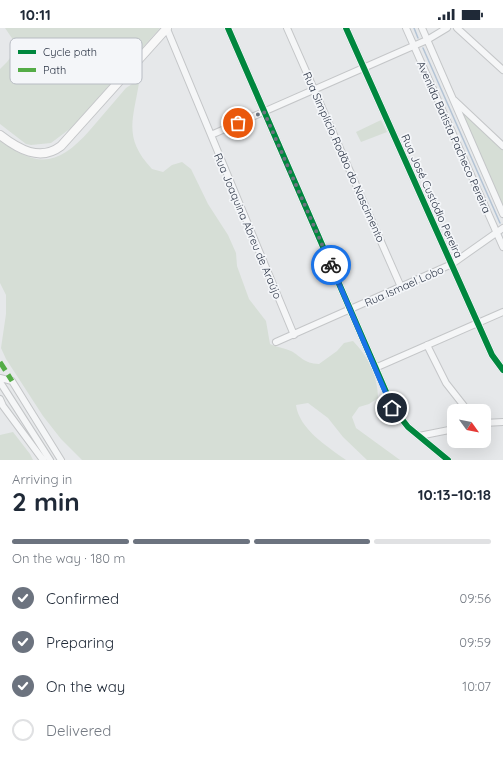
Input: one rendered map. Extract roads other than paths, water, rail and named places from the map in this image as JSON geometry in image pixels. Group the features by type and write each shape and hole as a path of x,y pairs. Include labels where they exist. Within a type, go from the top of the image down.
{"street":[{"path":"142,56 167,28"},
{"name":"Rua Joaquina Abreu de Araújo","path":"167,28 294,335"},
{"path":"228,28 392,408 419,436 448,460"},
{"name":"Rua Simplício Rodão do Nascimento","path":"287,28 401,287"},
{"name":"Rua José Custódio Pereira","path":"346,28 492,355 503,370"},
{"name":"Avenida Batista Pacheco Pereira","path":"406,28 503,247"},
{"name":"Avenida Batista Pacheco Pereira","path":"422,28 503,214"},
{"path":"211,135 427,40 447,28"},
{"path":"457,28 503,70"},
{"path":"0,135 12,144 28,152 45,154 53,152 116,84"},
{"path":"452,99 503,146"},
{"name":"Rua Ismael Lobo","path":"276,342 452,264 503,228"},
{"path":"375,368 503,312"},
{"path":"427,345 446,383 462,404"},
{"path":"0,378 12,380 61,460"},
{"path":"0,382 50,460"},
{"path":"0,399 3,406 43,460"},
{"path":"491,423 503,422"},
{"path":"419,436 447,430"}],"waterway":[{"path":"414,28 418,38"},
{"path":"423,48 500,223"}]}
